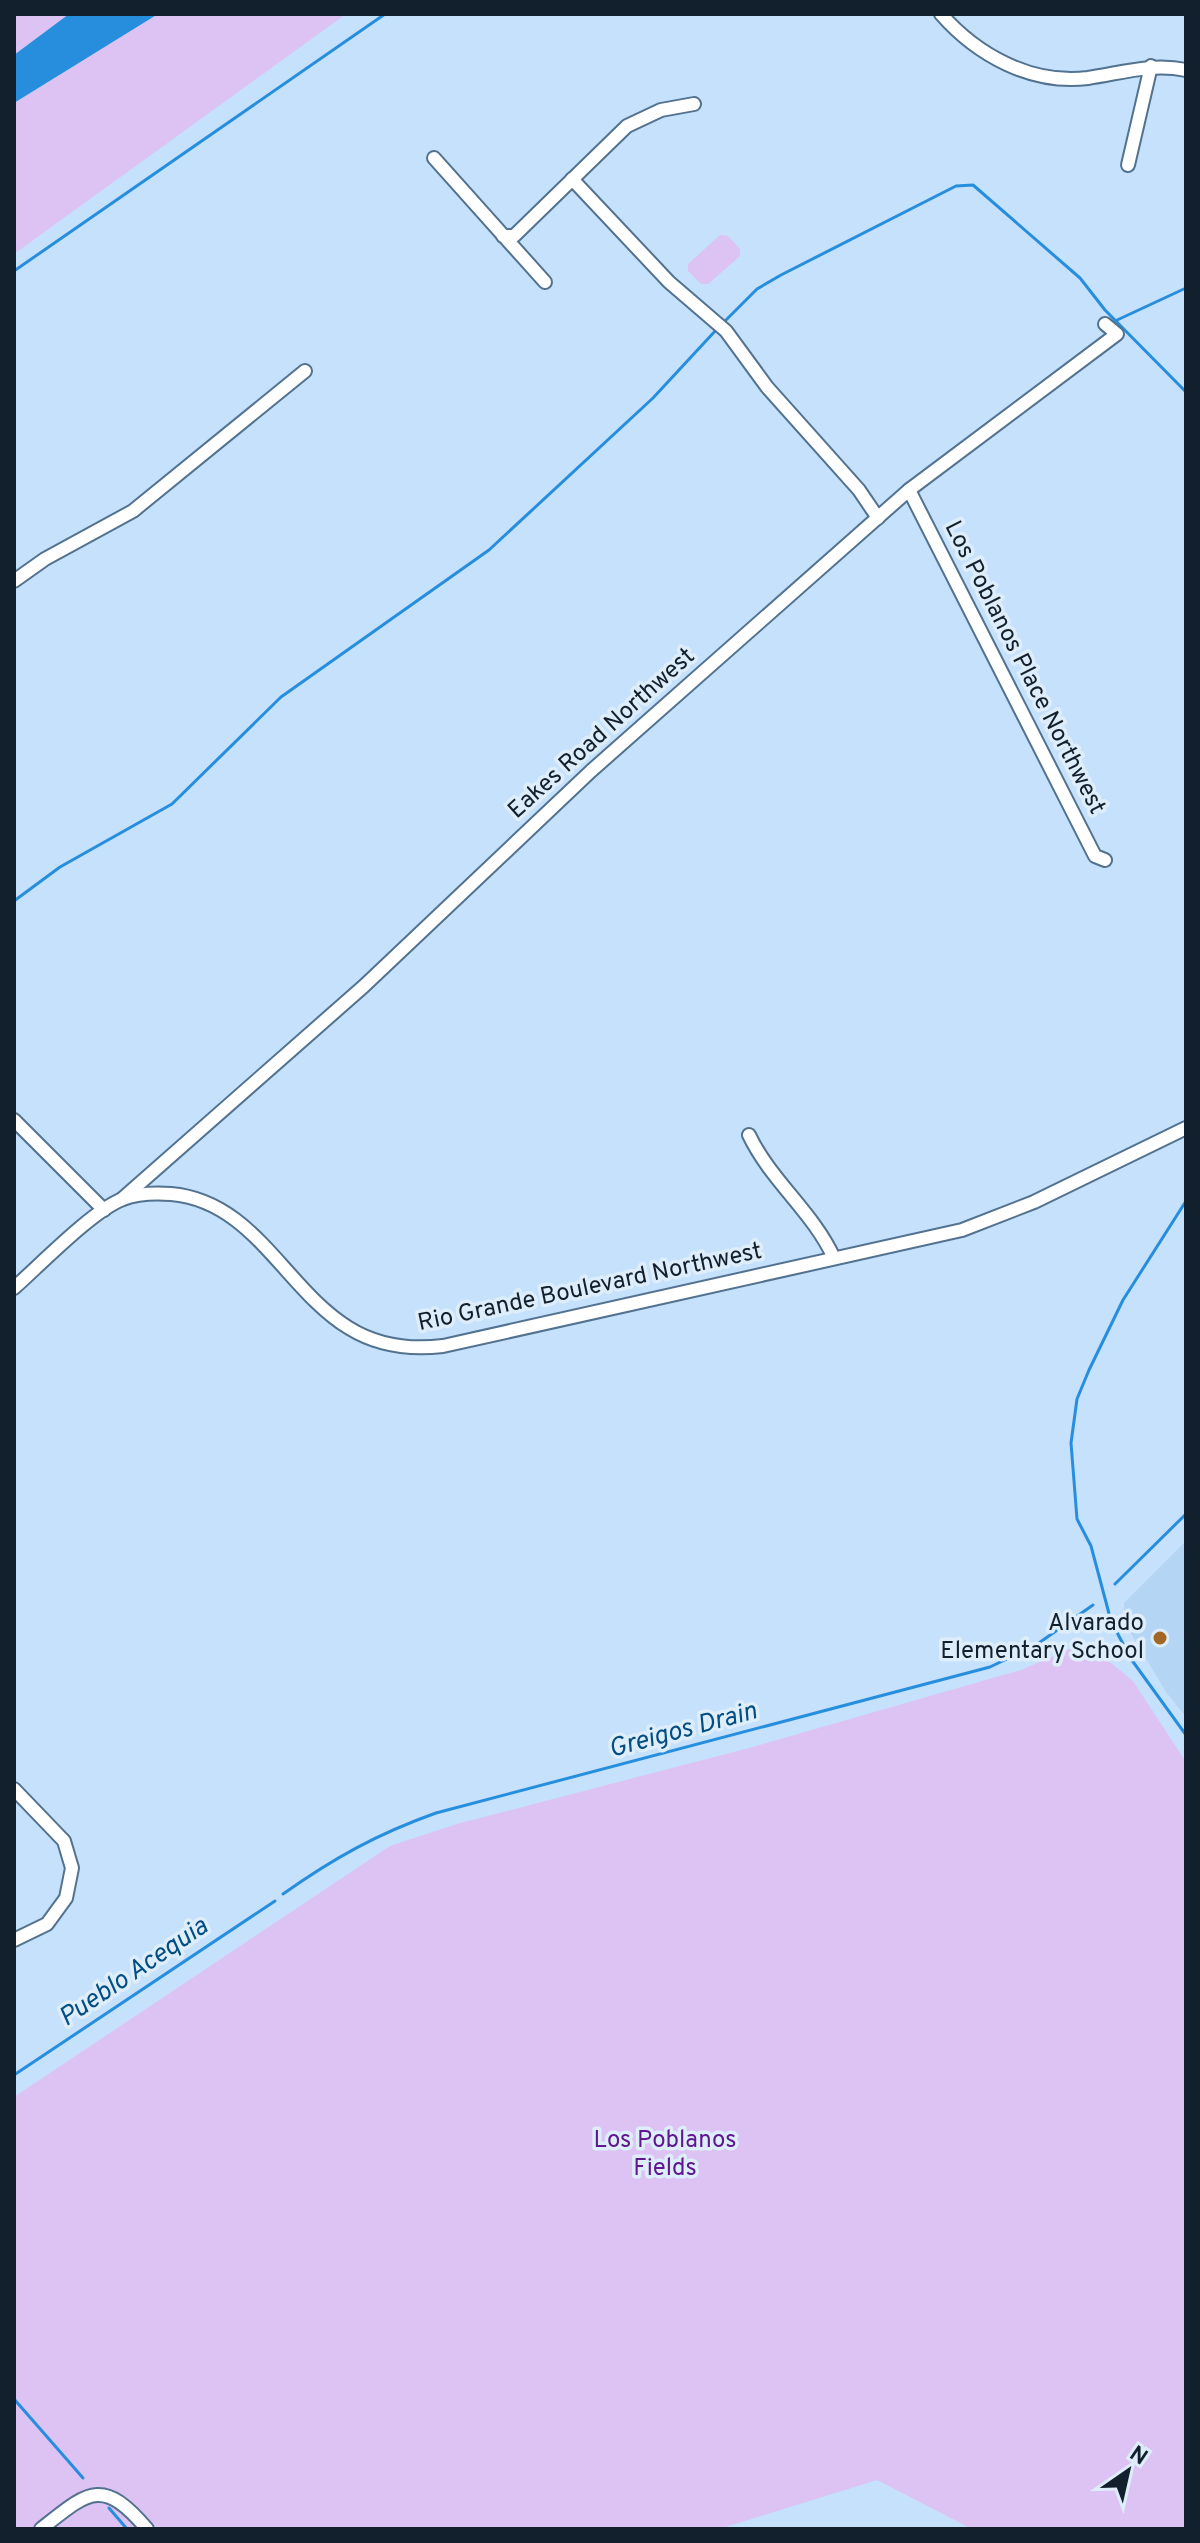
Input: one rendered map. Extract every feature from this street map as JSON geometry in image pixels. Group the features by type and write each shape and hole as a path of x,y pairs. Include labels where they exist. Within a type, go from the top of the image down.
{"street":[{"path":"941,14 959,35 996,61 1041,75 1085,78 1151,66 1186,70"},
{"path":"1128,165 1151,66"},
{"path":"503,236 514,236 627,126 661,110 694,104"},
{"path":"434,158 545,282"},
{"path":"572,179 669,282 726,331 767,387 859,490 878,518"},
{"name":"Eakes Road Northwest","path":"122,1199 364,986 591,771 909,490 1117,334 1105,324"},
{"path":"14,581 45,559 133,511 305,371"},
{"name":"Los Poblanos Place Northwest","path":"909,490 1095,856 1105,860"},
{"path":"14,1120 104,1210"},
{"name":"Rio Grande Boulevard Northwest","path":"14,1288 104,1210 122,1199 153,1193 182,1195 217,1207 240,1223 348,1327 398,1347 422,1349 982,1222 1034,1202 1186,1128"},
{"path":"749,1135 759,1156 824,1236 834,1258"},
{"path":"14,1789 64,1841 72,1868 66,1898 47,1924 14,1940"},
{"path":"41,2529 83,2496 106,2495 129,2508 147,2529"}],"shaded area":[{"name":"Alvarado Elementary School","path":"1186,1541 1186,1717 1166,1692 1124,1622 1124,1603"}],"green space":[{"path":"14,14 69,14 14,55"},
{"path":"158,14 346,14 14,254 14,103"},
{"path":"720,235 728,236 740,249 740,256 708,284 701,284 688,271 688,264"},
{"name":"Los Poblanos Fields","path":"1079,1645 1087,1659 1100,1654 1133,1681 1186,1762 1186,2529 972,2529 877,2480 719,2529 14,2529 14,2097 390,1846 457,1824 749,1748 1021,1670"}],"water":[{"path":"69,14 158,14 14,103 14,55"}],"waterway":[{"path":"14,271 385,14"},
{"path":"722,324 757,289 781,275 956,186 973,185 1080,278 1105,310 1186,392"},
{"path":"1115,321 1186,288"},
{"path":"14,901 60,867 172,804 281,697 489,550 653,398 717,329"},
{"path":"1186,1201 1123,1300 1089,1370 1077,1399 1071,1443 1077,1519 1091,1546 1111,1621 1131,1659 1186,1735"},
{"name":"Pueblo Acequia","path":"1115,1584 1186,1514"},
{"name":"Greigos Drain","path":"283,1894 356,1848 436,1813 990,1667 1036,1645 1093,1605"},
{"name":"Pueblo Acequia","path":"14,2075 275,1901"},
{"path":"14,2399 83,2478"},
{"path":"109,2508 127,2529"}],"place":[{"name":"Alvarado Elementary School","path":"1160,1638"}]}
